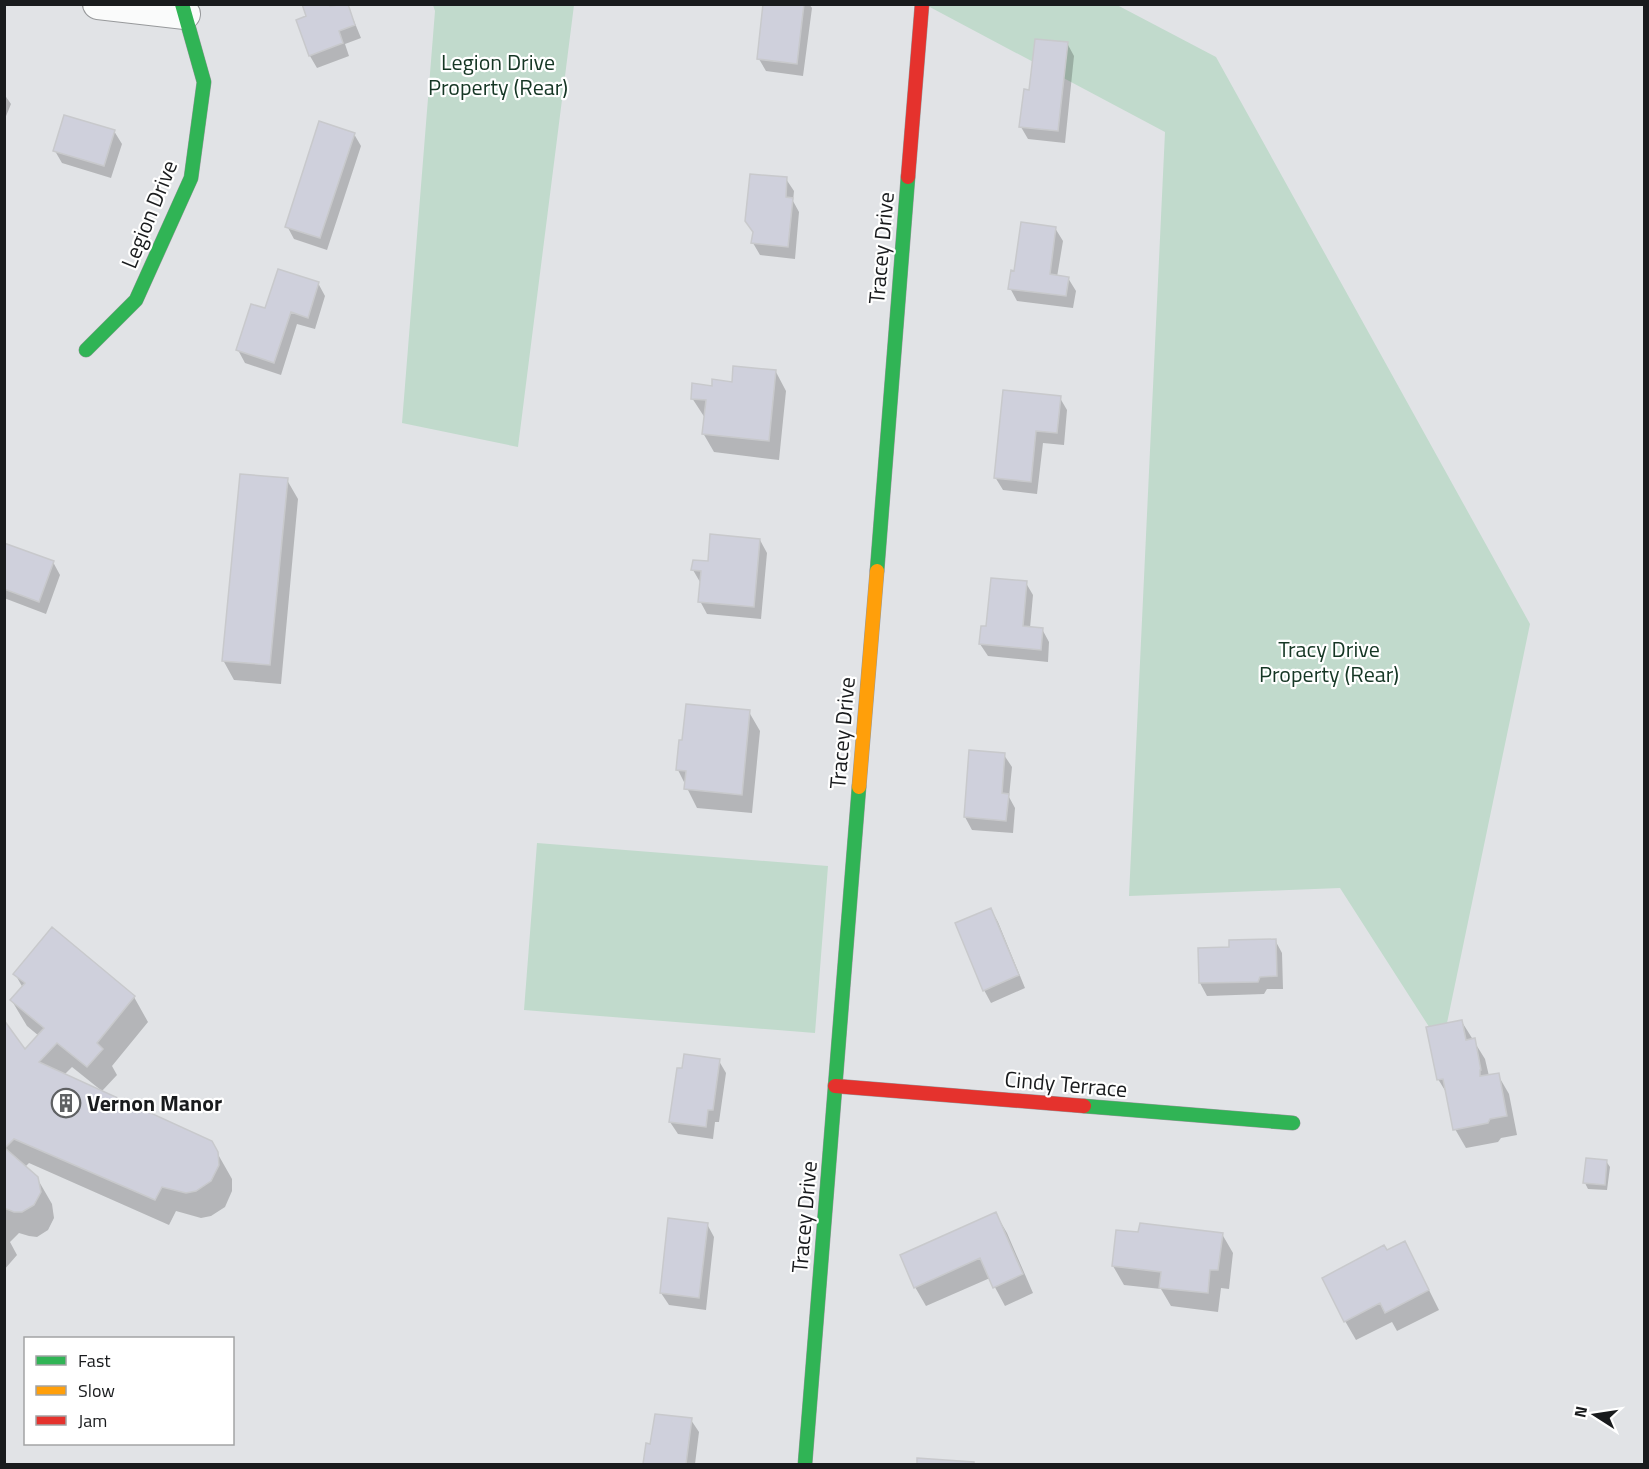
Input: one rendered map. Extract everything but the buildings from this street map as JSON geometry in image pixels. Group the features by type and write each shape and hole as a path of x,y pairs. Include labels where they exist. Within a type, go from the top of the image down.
{"street":[{"path":"98,4 183,9"},
{"name":"Tracey Drive","path":"805,1464 922,4"},
{"name":"Legion Drive","path":"86,350 136,300 191,178 204,82 183,9"},
{"name":"Cindy Terrace","path":"835,1086 1293,1123"}],"green space":[{"name":"Legion Drive Property (Rear)","path":"433,5 574,5 518,447 402,423 435,11"},
{"name":"Tracy Drive Property (Rear)","path":"926,5 1117,5 1216,57 1530,624 1442,1047 1340,888 1129,896 1165,132"},
{"path":"537,843 828,866 815,1033 524,1010"}],"traffic: fast":[{"path":"86,350 136,300 191,178 204,82 182,4"},
{"path":"877,571 908,177"},
{"path":"805,1464 859,787"},
{"path":"1084,1106 1293,1123"}],"traffic: slow":[{"path":"859,787 877,571"}],"traffic: jam":[{"path":"908,177 922,4"},
{"path":"835,1086 1084,1106"}],"place":[{"name":"Vernon Manor","path":"66,1103"}]}
